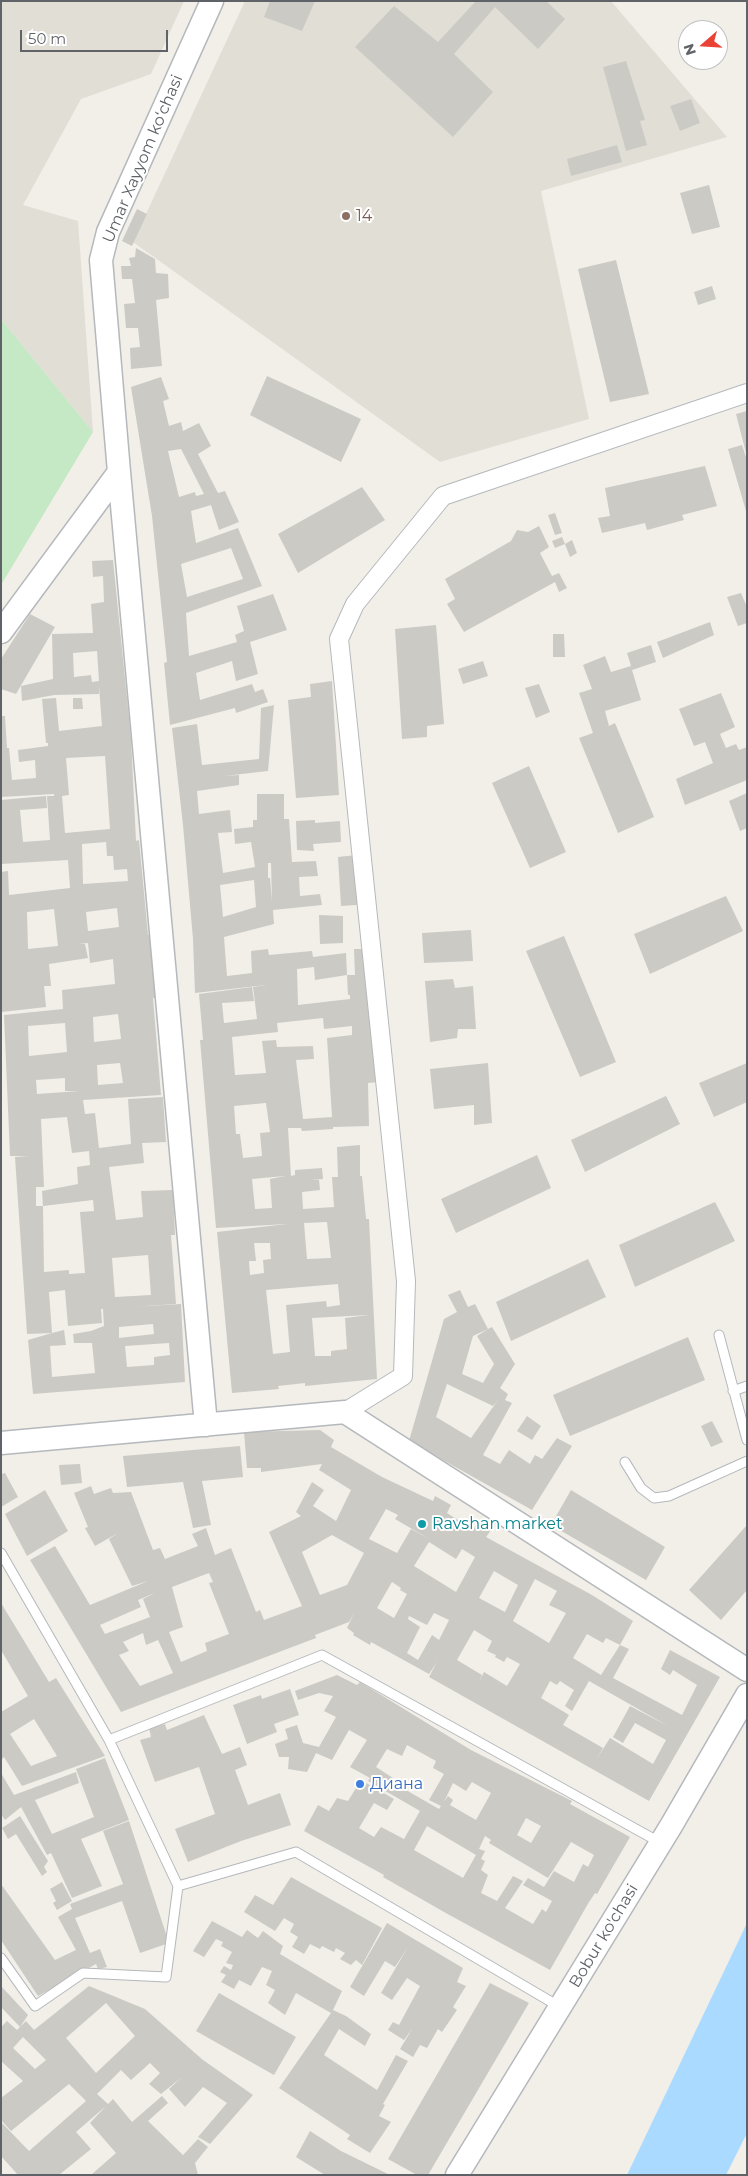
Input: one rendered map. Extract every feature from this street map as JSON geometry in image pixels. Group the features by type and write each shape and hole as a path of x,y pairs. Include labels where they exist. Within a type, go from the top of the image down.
{"street":[{"name":"Umar Xayyom ko‘chasi","path":"206,1425 118,472 102,260 108,232 212,1"},
{"path":"1,1444 345,1412 403,1376 406,1281 339,639 355,604 443,496 747,393"},
{"path":"1,632 118,472"},
{"path":"345,1412 747,1670"},
{"name":"Bobur ko'chasi","path":"457,2175 661,1843 747,1695"}],"lane":[{"path":"719,1335 747,1440"},
{"path":"734,1391 747,1386"},
{"path":"625,1462 641,1488 654,1498 669,1496 747,1460"},
{"path":"1,1553 109,1740 178,1886 166,1977 83,1973 35,2006 1,1958"},
{"path":"109,1740 322,1655 661,1843"},
{"path":"178,1886 296,1852 561,2008"}],"shaded area":[{"path":"1,1 184,1 151,74 81,99 23,205 78,221 93,432 1,319"},
{"name":"14","path":"245,1 611,1 727,137 541,191 589,419 440,462 133,242"}],"green space":[{"path":"1,319 93,432 1,585"}],"water":[{"path":"747,1923 747,2133 726,2175 627,2175"}],"building":[{"path":"270,1 315,1 302,31 264,17"},
{"path":"476,1 546,1 565,19 538,49 495,7 454,54 493,92 453,137 355,47 394,6 438,42"},
{"path":"626,61 645,120 640,121 647,145 626,151 603,67"},
{"path":"691,99 700,123 680,131 670,106"},
{"path":"617,145 622,162 571,176 567,159"},
{"path":"709,185 720,227 692,234 680,193"},
{"path":"137,209 147,214 132,246 122,241"},
{"path":"136,248 155,259 156,273 168,274 169,298 156,300 162,366 131,369 130,348 140,347 138,328 126,328 124,304 135,303 132,279 122,279 121,266 131,266 129,258 135,257"},
{"path":"616,260 649,394 610,402 578,269"},
{"path":"712,286 716,299 698,305 694,292"},
{"path":"267,376 361,419 341,462 250,415"},
{"path":"161,377 169,399 163,401 169,426 181,422 183,431 199,423 211,446 198,454 218,493 225,491 239,522 219,530 211,505 191,511 196,543 238,528 262,586 186,613 189,656 237,642 235,635 244,631 237,606 273,594 287,630 250,642 258,674 236,681 232,661 196,673 200,700 252,684 255,692 263,689 268,702 236,713 235,708 170,725 164,663 167,662 152,516 131,387","holes":["181,449 204,494 196,496 195,492 179,497 168,451","231,548 243,579 187,597 181,564"]},
{"path":"747,411 747,453 746,453 736,414"},
{"path":"742,445 747,460 746,511 728,449"},
{"path":"705,466 717,506 682,515 684,520 647,530 645,523 602,533 598,518 610,516 605,488"},
{"path":"362,487 385,520 298,573 278,534"},
{"path":"555,513 562,533 555,535 548,515"},
{"path":"539,526 549,547 540,553 552,576 559,573 567,588 559,592 555,582 464,632 447,604 455,599 445,579 511,541 517,530 528,532"},
{"path":"562,537 565,544 555,548 552,541"},
{"path":"572,540 577,553 570,557 565,544"},
{"path":"113,560 131,738 136,841 139,840 148,935 155,935 156,998 153,998 161,1095 83,1100 85,1114 95,1113 99,1148 131,1144 128,1099 163,1097 166,1142 142,1143 144,1163 109,1167 116,1220 143,1217 141,1191 173,1190 175,1235 171,1235 176,1304 130,1307 181,1304 185,1382 33,1394 28,1340 52,1333 27,1334 15,1157 29,1156 10,1156 4,1015 63,1009 62,990 115,984 113,959 90,963 88,943 79,944 85,944 88,958 49,964 51,986 44,986 46,1007 2,1012 1,872 8,871 9,895 70,888 68,860 1,864 1,800 46,796 47,808 20,810 23,842 50,840 47,796 54,796 54,794 1,797 1,716 5,716 12,780 36,778 35,760 19,762 18,750 48,746 48,743 46,743 42,699 56,698 59,731 102,726 99,686 99,694 54,695 22,701 21,686 53,679 52,634 93,633 91,604 104,602 103,576 93,577 92,561","holes":["97,651 99,681 92,682 91,675 74,677 73,653","105,756 110,829 65,833 62,796 69,795 66,758","106,842 107,856 113,856 114,870 127,869 128,881 83,884 82,844","117,908 119,927 88,931 86,912","54,909 58,946 28,949 27,912","118,1014 121,1039 94,1042 93,1017","65,1023 67,1052 29,1056 28,1026","120,1063 123,1083 98,1085 97,1065","65,1078 65,1091 79,1091 37,1094 36,1080","67,1117 72,1153 89,1151 90,1165 77,1167 78,1184 42,1191 43,1206 36,1206 36,1187 44,1187 41,1119","93,1200 94,1211 80,1212 85,1273 69,1274 69,1270 44,1272 43,1206","148,1255 151,1295 115,1297 112,1258","65,1290 68,1326 102,1323 101,1309 103,1309 104,1326 91,1331 73,1334 74,1343 92,1343 95,1373 52,1377 50,1346 66,1345 64,1330 52,1333 49,1292","153,1324 154,1334 119,1338 119,1327","169,1343 170,1355 154,1357 154,1365 127,1367 125,1346"]},
{"path":"741,593 747,607 747,623 738,626 727,597"},
{"path":"30,614 55,627 16,694 1,689 1,659"},
{"path":"710,622 714,635 663,658 657,642"},
{"path":"436,625 444,724 427,726 427,737 402,739 395,629"},
{"path":"553,634 564,634 565,657 553,657"},
{"path":"651,645 656,662 632,670 641,700 605,711 609,726 615,723 654,817 618,833 579,738 593,733 579,693 592,689 583,665 605,656 611,672 631,666 627,653"},
{"path":"483,661 488,676 463,684 458,669"},
{"path":"332,681 339,795 296,798 288,700 311,697 310,684"},
{"path":"539,684 550,712 536,718 525,688"},
{"path":"721,693 735,727 720,734 726,748 736,744 739,750 747,747 747,780 685,805 676,779 713,763 705,742 694,746 679,709"},
{"path":"73,698 82,698 83,709 73,709"},
{"path":"274,705 268,771 224,776 239,775 239,785 197,791 199,814 230,810 232,832 218,833 223,873 255,867 251,842 235,844 234,829 253,827 253,820 257,820 257,794 284,794 284,819 289,819 292,862 316,861 318,876 299,877 300,896 320,894 322,905 273,910 274,924 224,937 227,976 252,973 251,951 268,949 269,955 312,951 313,957 346,953 347,975 355,975 354,949 370,949 380,1082 368,1083 369,1126 333,1127 333,1129 302,1131 301,1128 288,1128 291,1176 295,1175 295,1170 322,1168 323,1179 312,1180 319,1180 320,1190 302,1192 303,1209 334,1207 332,1177 338,1177 337,1147 360,1145 360,1176 362,1176 366,1219 369,1219 377,1379 305,1386 305,1383 278,1386 279,1389 232,1393 217,1232 287,1224 216,1228 200,1040 203,1040 199,994 252,987 254,1001 222,1003 224,1023 257,1019 253,987 266,985 195,993 193,939 172,728 197,724 202,765 259,759 261,708","holes":["268,863 271,863 272,902 270,878 268,878","254,880 256,907 223,917 220,885","314,967 315,980 347,975 348,995 350,995 350,999 298,1005 297,969","323,1018 324,1029 352,1026 352,1035 327,1038 332,1117 303,1119 296,1060 314,1059 313,1046 277,1047 276,1040 262,1041 266,1073 235,1075 232,1037 278,1032 277,1023","266,1103 270,1132 260,1133 262,1156 243,1158 240,1134 236,1134 234,1106","285,1176 270,1179 272,1208 255,1209 252,1179","327,1222 331,1258 307,1259 304,1223","254,1243 270,1243 271,1259 263,1260 264,1273 250,1275 249,1261 256,1261","338,1284 340,1305 327,1307 326,1301 286,1305 290,1352 273,1354 266,1290","369,1315 345,1318 347,1349 331,1351 331,1356 315,1356 312,1318"]},
{"path":"529,766 566,852 530,868 492,783"},
{"path":"747,793 747,828 740,831 729,801"},
{"path":"315,820 315,823 340,821 341,842 313,844 314,851 297,850 296,821"},
{"path":"366,854 370,904 341,906 338,857"},
{"path":"726,896 743,931 650,974 634,934"},
{"path":"319,915 343,916 343,943 320,944"},
{"path":"471,930 473,961 424,963 422,933"},
{"path":"564,936 616,1062 580,1077 526,951"},
{"path":"453,979 455,988 473,986 476,1029 458,1029 457,1038 430,1042 425,981"},
{"path":"488,1063 492,1123 474,1125 474,1105 434,1109 430,1069"},
{"path":"747,1063 747,1102 714,1117 699,1083"},
{"path":"666,1096 680,1124 585,1172 571,1140"},
{"path":"537,1155 551,1188 456,1233 441,1199"},
{"path":"715,1202 735,1241 635,1287 619,1245"},
{"path":"588,1259 606,1297 511,1341 496,1302"},
{"path":"460,1290 468,1307 475,1304 488,1329 492,1327 515,1364 500,1388 508,1394 505,1400 512,1403 483,1455 500,1464 509,1450 530,1464 535,1455 542,1459 557,1438 572,1446 532,1510 409,1441 444,1319 457,1312 448,1295","holes":["488,1329 477,1336 494,1364 483,1383 462,1374 473,1336","447,1384 493,1406 498,1400 471,1438 436,1417"]},
{"path":"688,1337 705,1380 570,1436 553,1395"},
{"path":"527,1416 541,1426 532,1440 517,1431"},
{"path":"712,1421 723,1442 711,1447 701,1426"},
{"path":"320,1430 334,1440 331,1447 382,1477 433,1501 435,1496 451,1505 447,1513 473,1530 478,1522 491,1530 486,1537 592,1595 633,1621 620,1645 629,1649 613,1678 682,1715 697,1685 673,1670 670,1675 661,1669 670,1650 720,1677 649,1801 429,1677 437,1662 429,1674 371,1642 370,1645 353,1635 354,1633 347,1628 354,1613 349,1622 315,1635 316,1638 121,1712 30,1560 55,1546 90,1605 148,1581 132,1586 109,1539 118,1533 95,1546 85,1528 88,1527 74,1493 91,1486 94,1494 111,1488 113,1493 131,1492 153,1550 160,1548 165,1559 198,1546 192,1534 206,1528 215,1555 231,1548 256,1612 260,1610 264,1620 302,1606 269,1532 301,1516 296,1512 312,1482 324,1490 313,1506 336,1521 351,1490 319,1470 322,1464 261,1472 261,1468 247,1468 244,1432","holes":["386,1509 398,1515 395,1519 431,1540 411,1529 397,1553 369,1539","332,1535 364,1553 347,1585 320,1595 302,1552","429,1542 456,1559 462,1549 475,1557 456,1592 414,1566","494,1571 518,1585 505,1612 479,1598","209,1573 213,1582 209,1583 229,1634 205,1643 207,1651 181,1662 169,1632 183,1627 172,1587","535,1579 557,1591 549,1605 566,1613 549,1643 513,1621","392,1582 407,1594 394,1618 377,1608","155,1593 143,1599 150,1617 105,1634 100,1625 141,1607 138,1600","434,1613 449,1620 439,1640 432,1635 418,1660 407,1653 420,1627 408,1619 409,1616 427,1625","474,1630 492,1641 487,1651 496,1655 495,1657 504,1662 507,1657 520,1664 507,1686 484,1672 479,1682 482,1675 457,1660","143,1633 146,1645 158,1640 173,1673 140,1686 119,1655 129,1651 123,1642","587,1634 603,1643 606,1638 620,1645 601,1675 573,1658","550,1681 557,1685 560,1681 574,1690 565,1706 572,1711 589,1681 668,1726 630,1706 613,1737 623,1743 635,1723 666,1740 653,1764 610,1738 596,1760 603,1748 563,1725 569,1715 541,1698"]},
{"path":"240,1446 243,1477 202,1481 211,1525 193,1528 183,1482 127,1487 123,1456"},
{"path":"80,1464 82,1483 61,1485 59,1465"},
{"path":"5,1473 18,1497 1,1507 1,1474"},
{"path":"45,1490 68,1531 27,1556 5,1514"},
{"path":"571,1490 665,1547 646,1580 551,1525"},
{"path":"747,1525 747,1590 721,1620 689,1590"},
{"path":"1,1603 49,1682 56,1678 105,1756 22,1786 4,1757 1,1760 1,1712 28,1696 1,1650","holes":["34,1719 57,1756 31,1766 10,1734"]},
{"path":"337,1675 357,1685 360,1682 471,1750 572,1801 570,1804 630,1837 597,1894 595,1893 589,1902 550,1970 444,1912 383,1877 384,1875 304,1831 318,1805 329,1811 337,1798 348,1801 361,1780 394,1799 387,1810 374,1803 359,1828 374,1837 381,1827 404,1839 420,1811 368,1781 370,1778 350,1767 367,1740 349,1730 332,1760 316,1753 307,1772 288,1769 289,1757 279,1757 275,1744 288,1739 285,1729 297,1725 303,1743 319,1747 336,1717 324,1711 333,1696 319,1693 298,1700 295,1691","holes":["407,1745 436,1761 433,1768 444,1774 429,1800 441,1806 439,1809 392,1782 393,1778 376,1767 387,1749 402,1756","472,1782 491,1793 476,1820 450,1805 453,1800 448,1796 444,1802 453,1783 466,1791","526,1818 541,1826 531,1843 517,1835","427,1826 476,1855 463,1878 414,1850","485,1836 491,1840 489,1843 548,1878 571,1842 594,1855 588,1867 583,1864 574,1882 554,1871 544,1887 528,1878 523,1885 552,1901 546,1912 542,1909 533,1924 505,1908 523,1881 513,1876 497,1901 481,1893 488,1875 481,1870 485,1861 481,1859 485,1851 479,1849"]},
{"path":"290,1689 299,1715 274,1724 277,1732 247,1744 233,1705 261,1695 262,1699"},
{"path":"204,1715 222,1754 240,1747 247,1765 235,1770 248,1805 280,1793 291,1825 241,1841 188,1862 175,1829 215,1814 199,1767 155,1782 140,1740 151,1737 149,1728 165,1724 167,1730"},
{"path":"105,1758 129,1820 81,1839 102,1886 72,1898 51,1853 47,1855 21,1807 5,1820 1,1814 1,1773 14,1795 76,1772 79,1783 35,1800 52,1834 94,1817 76,1769"},
{"path":"20,1816 48,1861 44,1867 47,1872 42,1876 16,1834 8,1839 2,1828"},
{"path":"129,1821 169,1943 140,1953 122,1901 75,1918 90,1953 100,1949 107,1967 98,1969 96,1964 38,1996 1,1940 1,1884 55,1960 76,1950 58,1917 72,1909 70,1904 123,1884 103,1831"},
{"path":"291,1877 382,1928 362,1965 356,1960 351,1965 340,1959 345,1953 336,1948 334,1952 322,1946 320,1949 310,1944 304,1954 292,1947 298,1937 290,1932 294,1924 284,1918 275,1931 244,1912 255,1895 273,1905"},
{"path":"62,1882 72,1901 57,1910 53,1903 56,1901 50,1889"},
{"path":"212,1921 242,1937 247,1930 258,1938 263,1931 283,1946 280,1954 342,1991 333,2010 346,2016 371,2034 365,2046 339,2029 324,2055 377,2090 396,2055 408,2061 383,2104 385,2105 379,2116 391,2122 370,2153 347,2139 350,2135 279,2088 331,2013 296,1993 285,2015 268,2003 275,1990 266,1985 272,1971 262,1967 251,1986 239,1980 234,1989 221,1982 226,1975 220,1972 224,1966 231,1970 233,1965 226,1963 232,1952 221,1946 223,1942 216,1939 204,1957 193,1951"},
{"path":"387,1923 463,1968 457,1982 466,1986 453,2007 457,2010 442,2032 438,2029 427,2048 420,2045 413,2057 400,2049 412,2029 404,2040 388,2030 393,2022 399,2025 420,1986 407,1978 392,2000 381,1993 408,1947 395,1967 385,1961 364,1996 350,1987"},
{"path":"490,1983 529,2003 428,2175 417,2175 388,2159"},
{"path":"1,1986 28,2015 20,2027 1,2007"},
{"path":"89,1986 145,2009 203,2060 253,2095 210,2144 198,2137 227,2103 203,2087 185,2107 169,2089 182,2077 161,2094 149,2084 160,2073 150,2063 131,2080 121,2070 97,2094 108,2104 113,2099 132,2122 162,2096 168,2103 148,2121 183,2155 198,2139 208,2147 195,2163 198,2175 91,2175 116,2153 90,2123 106,2106 76,2132 91,2149 59,2175 18,2175 1,2156 1,2122 29,2151 86,2101 69,2084 11,2131 1,2120 1,2098 23,2081 1,2061 1,2027 7,2021 17,2030 26,2021 34,2030","holes":["106,2003 135,2036 96,2073 66,2038","23,2037 46,2060 35,2069 13,2048"]},
{"path":"219,1993 296,2037 274,2075 196,2031"},
{"path":"310,2131 341,2151 390,2175 325,2175 296,2157"}],"place":[{"name":"14","path":"346,216"},
{"name":"Ravshan market","path":"422,1524"},
{"name":"Диана","path":"360,1784"}]}
